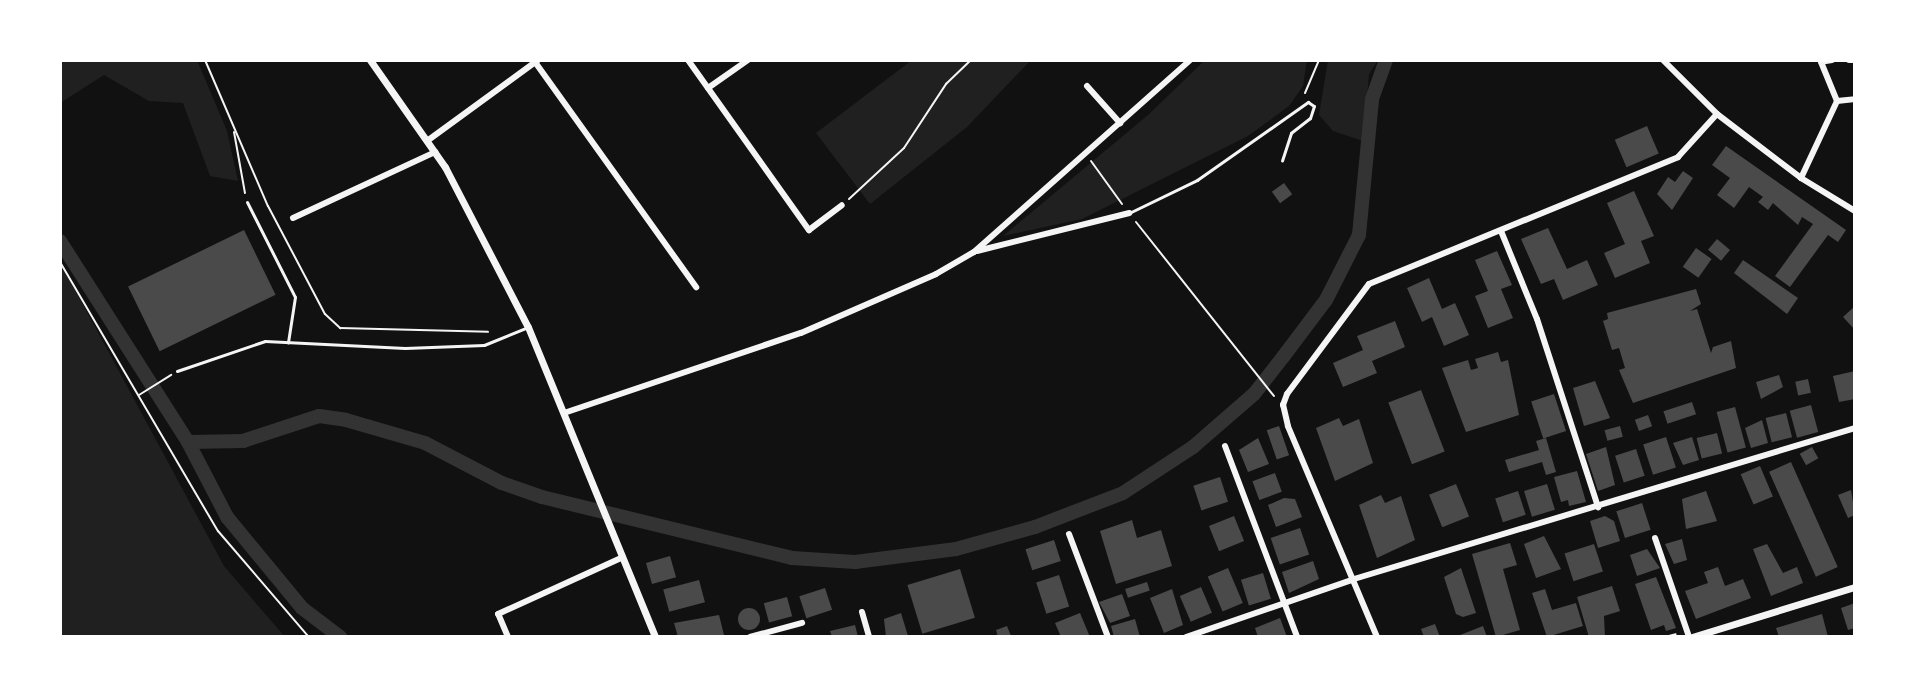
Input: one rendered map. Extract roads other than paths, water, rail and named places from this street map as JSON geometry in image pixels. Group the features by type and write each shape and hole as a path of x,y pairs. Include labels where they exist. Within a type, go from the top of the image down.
{"street":[{"path":"370,60 435,152 528,327 655,637"},
{"path":"688,60 809,230 842,205"},
{"path":"708,88 748,60"},
{"path":"564,413 801,333 936,274 974,252 1190,60"},
{"path":"1663,60 1717,114 1801,178 1855,211"},
{"path":"1801,178 1837,101 1821,62 1832,60"},
{"path":"427,141 536,61 696,287"},
{"path":"1087,86 1120,123"},
{"path":"1837,101 1855,99"},
{"path":"1377,637 1283,405 1369,284 1678,157 1717,114"},
{"path":"293,218 435,152"},
{"path":"974,252 1129,213"},
{"path":"1501,231 1537,319 1598,507"},
{"path":"1186,637 1354,579 1855,428"},
{"path":"1225,446 1297,637"},
{"path":"1069,534 1108,637"},
{"path":"1655,538 1690,637 1855,587"},
{"path":"508,637 498,614 623,557"},
{"path":"862,612 869,637"},
{"path":"750,637 802,623"}],"lane":[{"path":"1129,213 1197,180 1308,102 1314,106 1310,118 1291,133 1282,161"},
{"path":"247,202 295,297 288,342"},
{"path":"177,371 265,341 405,348 484,345 528,327"}],"waterway":[{"path":"188,442 243,441 319,416 346,420 425,443 502,483 542,497 792,558 855,562 956,549 1035,527 1123,493 1193,447 1254,394 1326,300 1359,235 1372,99 1386,60"},
{"path":"60,241 188,442 227,517 302,608 340,637"}]}
